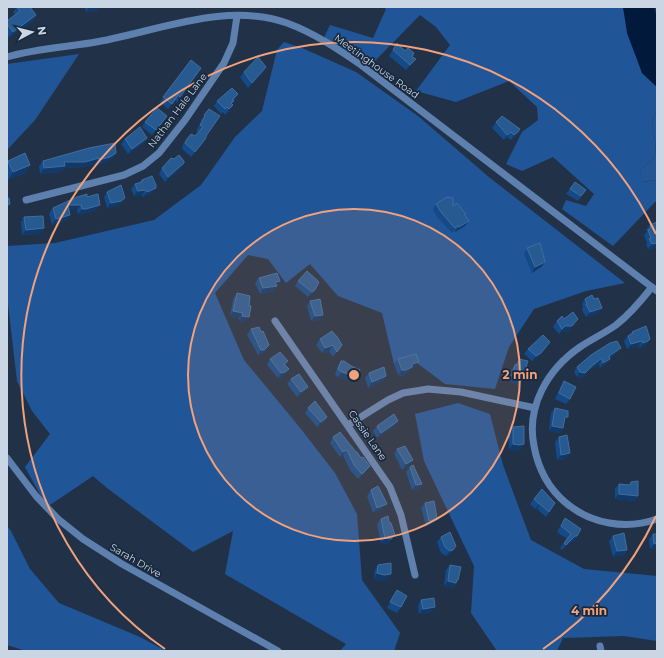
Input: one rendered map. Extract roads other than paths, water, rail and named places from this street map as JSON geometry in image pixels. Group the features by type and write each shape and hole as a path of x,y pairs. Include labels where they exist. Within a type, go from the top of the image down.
{"street":[{"name":"Meetinghouse Road","path":"7,57 46,48 110,39 186,21 237,16 264,18 283,22 309,33 337,48 371,72 654,289"},
{"name":"Nathan Hale Lane","path":"26,200 124,175 143,166 159,153 185,120 224,63 233,43 237,16"},
{"path":"654,289 625,318 580,348 561,363 544,384 535,408 532,431 535,454 539,465 546,480 565,502 584,515 605,522 628,525 657,520"},
{"name":"Cassie Lane","path":"275,321 383,474 393,493 401,515 415,575"},
{"path":"348,425 388,400 403,393 428,389 461,392 535,408"},
{"name":"Sarah Drive","path":"7,458 36,496 58,519 83,539 128,568 278,651"}]}
